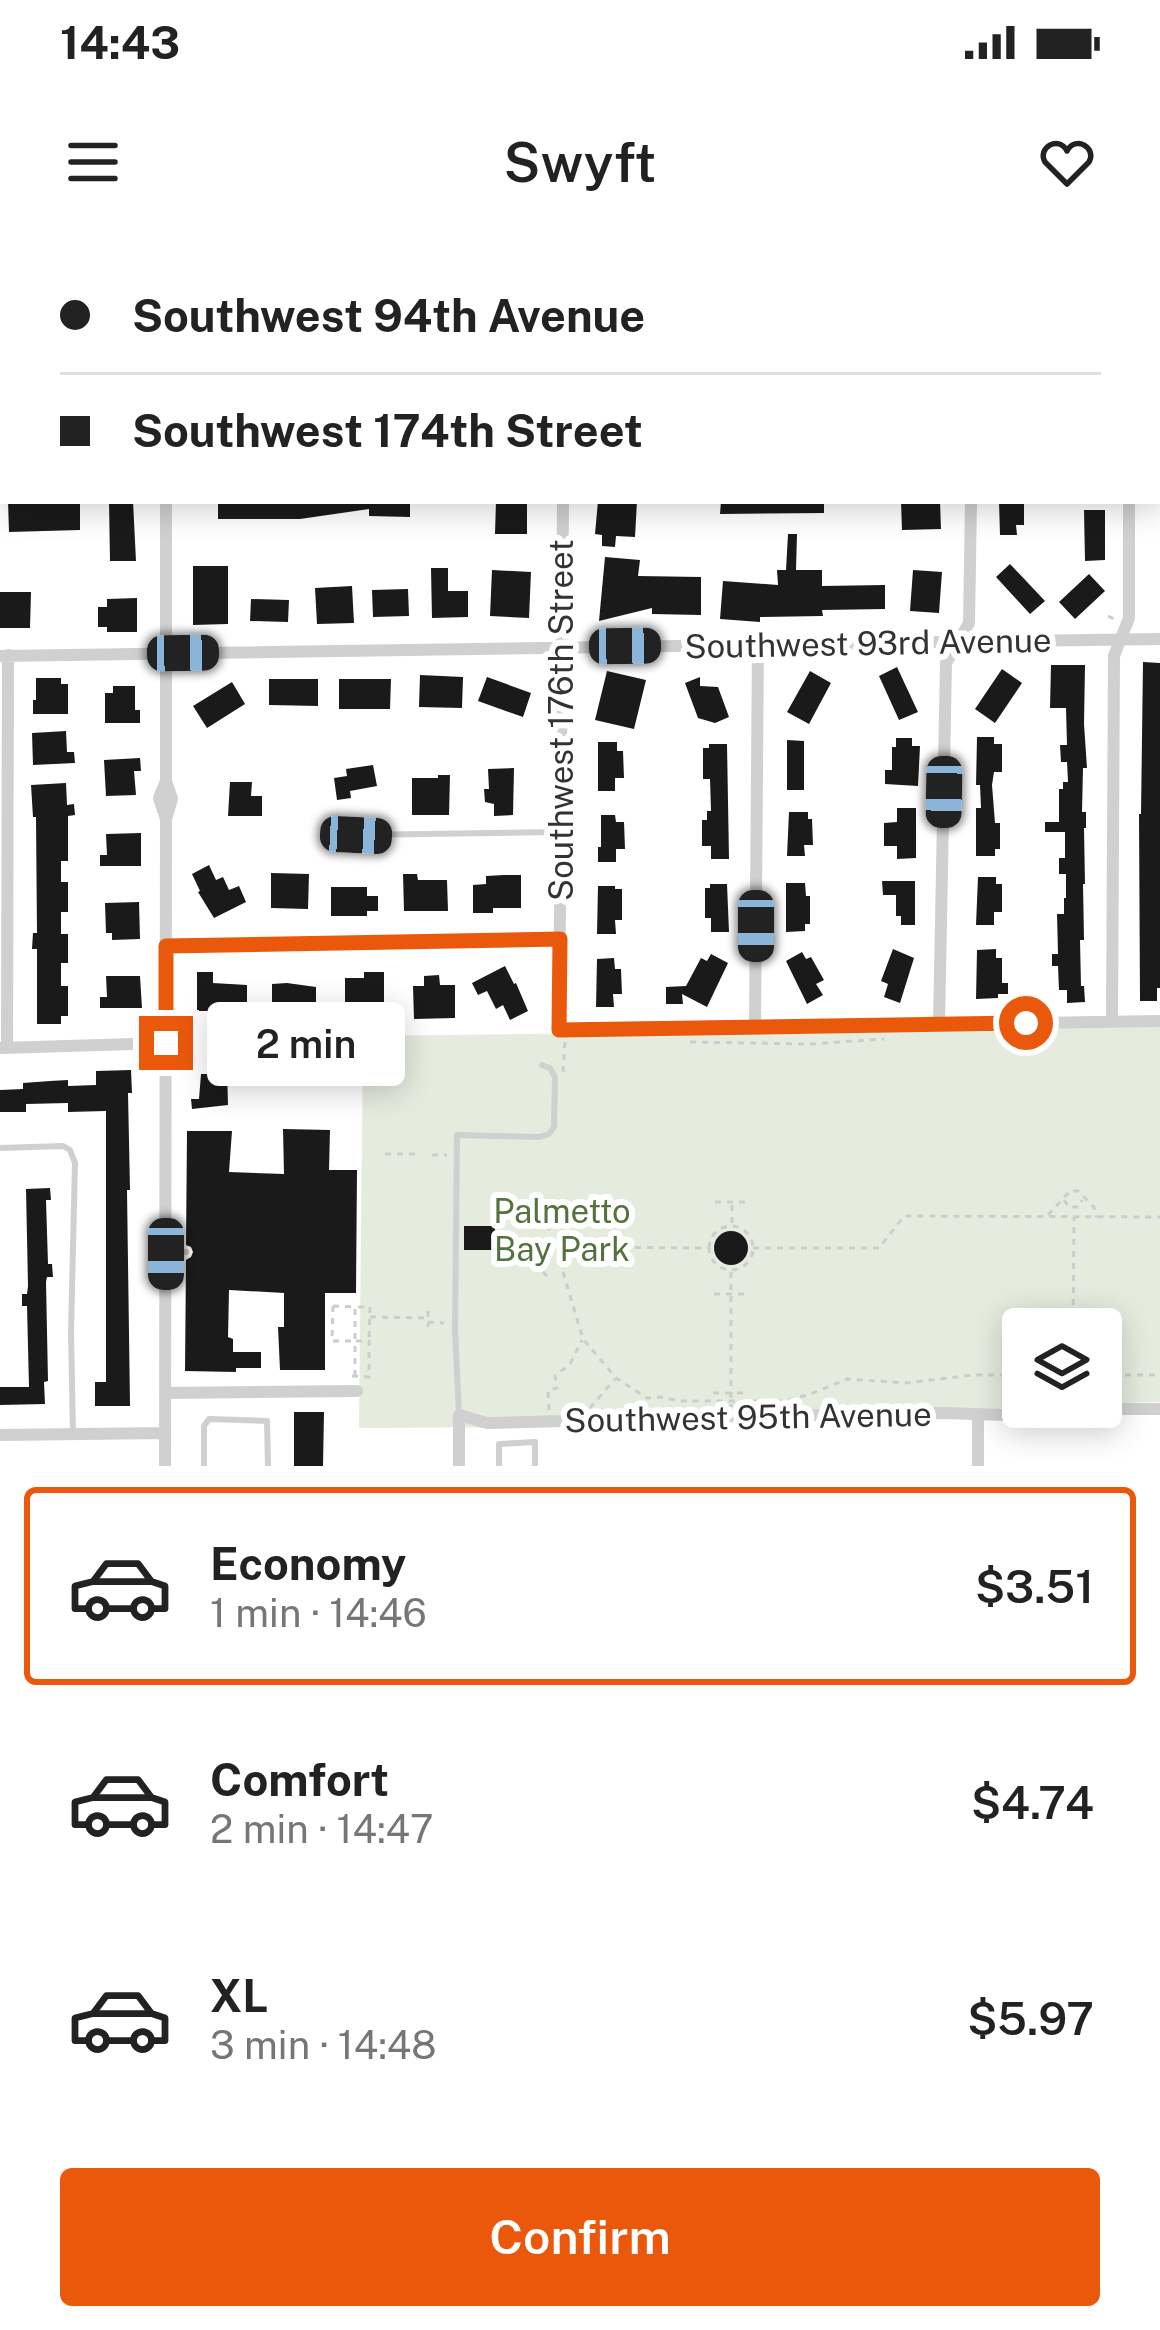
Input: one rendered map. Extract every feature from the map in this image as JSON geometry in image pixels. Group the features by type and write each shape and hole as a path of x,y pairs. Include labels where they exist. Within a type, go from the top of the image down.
{"street":[{"path":"165,1466 166,819 172,799 166,781 166,504"},
{"name":"Southwest 176th Street","path":"562,1035 563,504"},
{"path":"939,1025 946,663 969,623 970,504"},
{"path":"1112,1022 1114,656 1129,618 1129,504"},
{"name":"Southwest 93rd Avenue","path":"4,656 1160,639"},
{"path":"755,1028 758,643"},
{"path":"4,656 4,1048 166,1043"},
{"path":"166,946 560,939"},
{"path":"562,1035 1160,1021"},
{"path":"165,1393 355,1381"},
{"path":"1122,1409 1160,1409"},
{"name":"Southwest 95th Avenue","path":"459,1415 487,1423 1002,1414"},
{"path":"459,1415 459,1466"},
{"path":"978,1415 978,1466"},
{"path":"0,1435 165,1433"}],"lane":[{"path":"346,819 356,835 560,832"},
{"path":"459,1415 455,1330 458,1136 549,1134 554,1127 555,1077 542,1065"},
{"path":"0,1148 63,1146 75,1163 73,1433"},
{"path":"166,1254 186,1252"},
{"path":"204,1466 204,1426 209,1418 267,1421 268,1466"},
{"path":"499,1466 499,1444 535,1442 535,1466"}],"path":[{"path":"1108,616 1119,621"},
{"path":"562,1035 563,1074"},
{"path":"385,1154 418,1154"},
{"path":"432,1154 449,1155"},
{"path":"1047,1216 1070,1191 1078,1191 1096,1217"},
{"path":"1063,1198 1070,1207 1078,1207 1084,1197"},
{"path":"715,1202 750,1202"},
{"path":"732,1202 732,1225"},
{"path":"753,1248 879,1248 904,1216 1160,1217"},
{"path":"1073,1308 1074,1217"},
{"path":"548,1230 552,1224"},
{"path":"732,1225 746,1231 753,1248 748,1263 731,1271 712,1262 708,1248 718,1229 732,1225"},
{"path":"575,1247 708,1248"},
{"path":"731,1271 731,1409"},
{"path":"563,1272 583,1339 616,1378 647,1398 797,1398 847,1378 905,1383 1002,1376"},
{"path":"715,1294 750,1294"},
{"path":"355,1307 355,1341 355,1381 369,1376 370,1307 333,1306 332,1341 355,1341 369,1341"},
{"path":"370,1317 448,1323"},
{"path":"550,1413 548,1391 557,1388 556,1376 570,1364 583,1339"},
{"path":"1122,1375 1160,1375"},
{"path":"588,1412 616,1378"},
{"path":"713,1393 749,1393"}],"green space":[{"name":"Palmetto Bay Park","path":"1160,1026 1160,1402 1122,1403 1122,1308 1002,1308 1002,1408 964,1417 359,1428 363,1036"}],"building":[{"path":"8,504 80,504 80,530 9,532"},
{"path":"109,504 133,504 136,561 110,561"},
{"path":"218,504 410,504 410,517 369,516 369,509 300,519 218,519"},
{"path":"496,504 527,504 527,534 495,534"},
{"path":"598,504 637,504 635,537 616,536 615,547 602,546 602,535 595,534"},
{"path":"721,504 824,504 824,513 720,514"},
{"path":"901,504 940,504 941,529 902,530"},
{"path":"999,504 1024,504 1024,525 1016,525 1017,535 1000,535"},
{"path":"1084,510 1105,510 1105,560 1085,561"},
{"path":"788,534 797,534 796,570 822,570 822,586 885,585 885,609 822,610 823,616 760,617 760,622 720,619 723,581 778,585 777,570 786,570"},
{"path":"605,557 640,560 638,576 701,577 701,615 652,614 652,608 599,621"},
{"path":"1010,564 1045,601 1030,614 996,577"},
{"path":"193,566 228,566 228,624 193,625"},
{"path":"431,568 448,568 448,591 468,591 468,617 432,618"},
{"path":"492,570 531,572 529,618 490,616"},
{"path":"913,570 942,572 939,613 910,611"},
{"path":"1089,574 1105,591 1075,619 1059,602"},
{"path":"352,586 354,623 317,624 315,588"},
{"path":"408,589 409,616 373,617 372,590"},
{"path":"0,592 31,592 30,628 0,628"},
{"path":"137,598 137,632 107,632 107,627 98,627 98,607 107,607 107,599"},
{"path":"251,599 289,600 288,622 250,621"},
{"path":"1143,662 1160,663 1157,1001 1140,1001"},
{"path":"1051,665 1085,665 1084,940 1080,940 1085,1002 1067,1003 1067,990 1059,990 1058,966 1052,966 1052,954 1058,954 1057,914 1064,914 1066,898 1066,874 1059,874 1059,858 1065,858 1065,832 1045,832 1045,822 1059,822 1059,789 1068,782 1060,745 1067,745 1066,708 1050,708"},
{"path":"897,667 918,712 899,720 879,676"},
{"path":"1002,669 1022,683 995,723 975,709"},
{"path":"607,671 646,680 634,729 595,720"},
{"path":"810,671 831,683 809,724 787,712"},
{"path":"420,675 463,677 462,708 419,707"},
{"path":"487,677 531,693 523,717 478,701"},
{"path":"700,677 700,686 718,687 729,717 715,723 698,718 685,683"},
{"path":"36,678 61,678 61,684 68,684 68,714 33,714"},
{"path":"269,679 318,679 318,706 269,705"},
{"path":"339,679 391,679 390,709 339,709"},
{"path":"232,682 245,704 207,728 193,706"},
{"path":"113,686 135,686 140,723 105,723 105,693 113,693"},
{"path":"66,731 67,752 74,752 75,763 33,765 32,733"},
{"path":"977,737 994,737 994,744 1002,744 1002,772 994,772 992,785 995,823 1000,823 1000,849 995,849 995,856 976,856 976,808 981,808 980,785 976,785"},
{"path":"896,738 912,738 912,746 920,746 918,786 885,784"},
{"path":"787,740 804,741 804,790 787,790"},
{"path":"598,742 617,742 617,751 623,751 624,778 615,778 615,791 598,791"},
{"path":"727,744 729,859 711,859 711,846 702,846 702,820 711,811 710,779 703,779 703,748"},
{"path":"140,758 141,771 134,771 136,795 106,796 104,760"},
{"path":"373,765 377,786 350,791 351,798 337,800 334,778 347,776 346,769"},
{"path":"514,768 513,815 494,816 494,804 485,802 488,769"},
{"path":"450,775 449,815 412,815 412,778"},
{"path":"230,782 252,782 251,796 262,796 262,816 228,816"},
{"path":"66,783 67,805 74,804 75,815 68,816 68,861 61,861 61,882 68,882 68,912 61,912 61,934 68,934 68,963 61,963 61,986 68,986 68,1016 61,1016 61,1024 37,1024 37,949 32,949 33,933 37,933 36,817 31,785"},
{"path":"897,808 916,808 916,858 897,859 897,846 884,846 884,823 897,822"},
{"path":"789,812 808,812 812,819 813,845 804,845 805,856 787,856"},
{"path":"601,815 615,815 616,822 624,822 625,849 616,849 616,862 598,862"},
{"path":"141,833 141,866 100,866 100,855 107,855 106,834"},
{"path":"209,865 216,880 223,877 229,890 239,886 246,902 214,918 192,874"},
{"path":"271,873 309,874 308,909 271,908"},
{"path":"403,874 417,874 418,880 447,880 448,911 404,911"},
{"path":"521,875 521,908 473,913 473,885 486,884 486,876"},
{"path":"978,877 996,877 996,884 1002,884 1002,912 994,912 994,925 976,925"},
{"path":"882,881 915,881 915,925 901,925 896,895 883,895"},
{"path":"786,883 805,883 810,924 805,924 805,931 786,932"},
{"path":"727,884 729,932 711,932 711,918 705,918 705,888"},
{"path":"598,886 622,889 622,920 615,920 616,934 597,934"},
{"path":"331,887 367,887 367,896 378,896 378,911 367,911 367,916 331,916"},
{"path":"139,902 140,939 112,940 112,933 106,933 105,903"},
{"path":"893,949 914,958 900,1003 884,997 888,984 881,981"},
{"path":"996,949 1008,994 976,999 977,950"},
{"path":"802,952 806,959 811,957 824,980 816,984 823,995 807,1004 786,961"},
{"path":"711,954 728,963 707,1007 682,994 683,1004 666,1004 666,987 686,986 701,958 707,961"},
{"path":"614,958 615,969 621,969 622,994 613,994 614,1007 596,1007 597,959"},
{"path":"505,966 528,1011 510,1020 503,1005 496,1009 487,991 478,995 472,983"},
{"path":"197,972 213,972 213,983 247,985 247,1019 234,1019 234,1011 197,1011"},
{"path":"364,972 384,972 383,1010 345,1011 345,978 364,978"},
{"path":"439,975 440,985 455,985 455,1018 414,1019 413,986 424,986 424,976"},
{"path":"106,976 140,976 142,1008 100,1008 100,997 107,997"},
{"path":"272,984 316,987 316,1014 272,1015"},
{"path":"227,1068 228,1105 192,1109 191,1099 199,1099 201,1074"},
{"path":"131,1070 127,1190 130,1406 95,1406 95,1382 106,1382 106,1111 68,1112 68,1103 26,1104 26,1112 0,1112 0,1090 68,1080 68,1086 96,1085 96,1071"},
{"path":"283,1129 330,1130 329,1170 357,1170 356,1293 325,1293 325,1370 280,1370 278,1327 284,1327 284,1293 229,1290 228,1337 233,1339 233,1352 261,1352 261,1368 185,1371 186,1260 193,1252 186,1245 187,1131 232,1131 229,1172 284,1174"},
{"path":"50,1188 51,1200 46,1200 48,1264 52,1264 53,1277 46,1282 45,1404 0,1405 0,1387 29,1387 27,1306 22,1306 28,1286 26,1189"},
{"path":"464,1226 495,1226 495,1250 464,1250"},
{"path":"731,1231 743,1236 748,1248 743,1260 731,1265 719,1260 714,1248 719,1236"},
{"path":"294,1412 324,1412 323,1466 294,1466"}],"route":[{"path":"166,1043 166,946 560,939 559,1030 1026,1023"}]}
